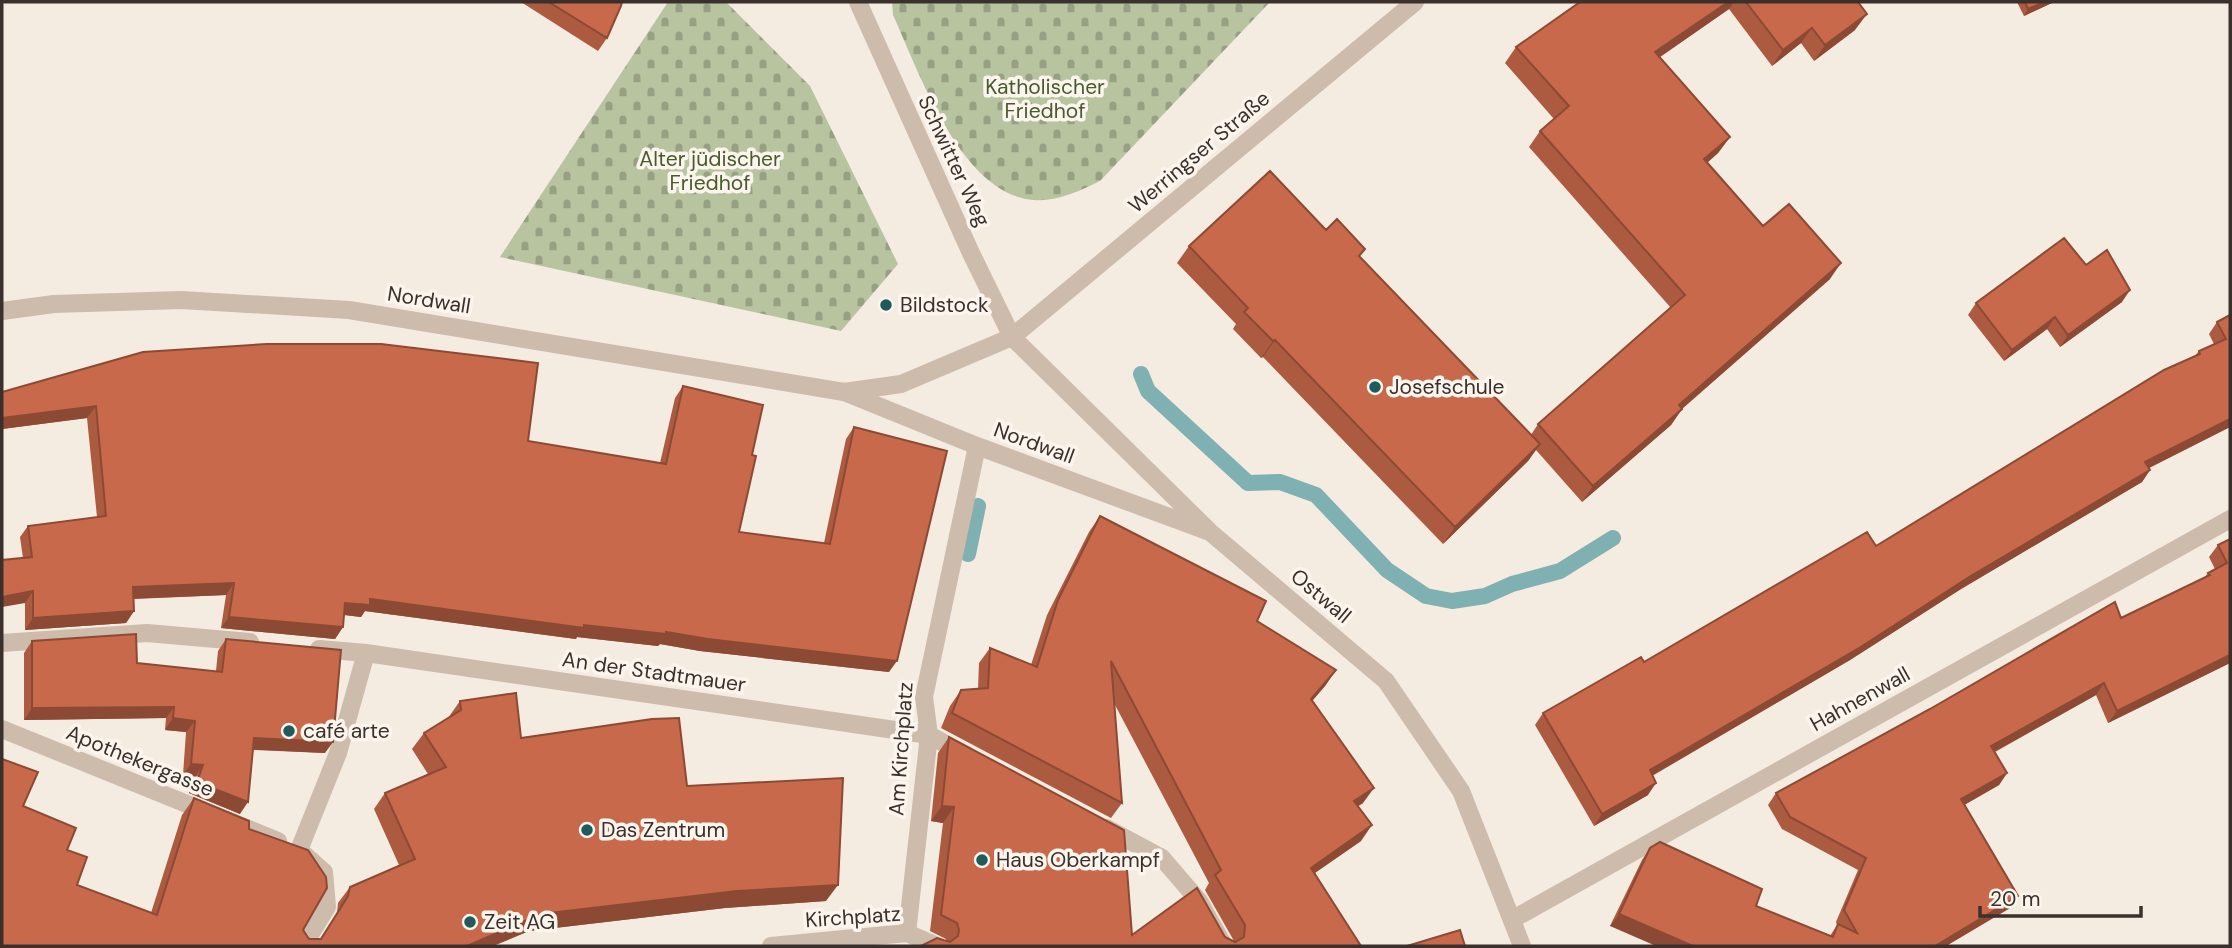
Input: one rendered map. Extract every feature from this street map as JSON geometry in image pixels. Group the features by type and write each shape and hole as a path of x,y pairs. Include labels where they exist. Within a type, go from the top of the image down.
{"street":[{"path":"845,2 860,7"},
{"name":"Werringser Straße","path":"1012,337 1415,2"},
{"name":"Schwitter Weg","path":"860,7 1012,337"},
{"name":"Nordwall","path":"2,311 54,304 181,300 349,310 844,392 976,446 1210,532"},
{"name":"Nordwall","path":"844,392 901,384 1012,337"},
{"name":"Ostwall","path":"1012,337 1210,532 1386,681 1461,791 1522,946"},
{"name":"Am Kirchplatz","path":"907,933 929,735 924,696 976,446"},
{"name":"Hahnenwall","path":"1513,919 2230,519"},
{"path":"2,643 147,633 270,644"},
{"name":"An der Stadtmauer","path":"298,647 366,653 929,735 978,761"},
{"path":"299,850 338,753 366,653"},
{"name":"Apothekergasse","path":"2,729 299,850 324,872 327,907 303,946"},
{"path":"1088,819 1162,858 1199,901 1224,946"},
{"name":"Kirchplatz","path":"771,946 907,933 937,946"}],"green space":[{"name":"Alter jüdischer Friedhof","path":"668,2 726,2 810,86 898,264 841,331 500,257"},
{"name":"Katholischer Friedhof","path":"892,2 1270,2 1100,181 1068,195 1033,200 1007,193 984,177 964,154 930,97 893,15"}],"building":[{"path":"549,2 622,2 607,38"},
{"path":"1580,2 1728,2 1655,52 1730,137 1704,159 1763,226 1789,204 1841,263 1679,405 1682,409 1593,486 1538,424 1685,295 1540,131 1569,106 1516,47"},
{"path":"1746,2 1858,2 1867,14 1825,45 1812,28 1783,50"},
{"path":"2025,2 2044,2 2028,9"},
{"name":"Josefschule","path":"1270,171 1326,230 1337,219 1365,249 1359,256 1540,444 1455,527 1275,340 1244,312 1248,308 1189,246"},
{"path":"2064,238 2086,265 2107,250 2130,290 2068,335 2055,317 2012,350 1976,303"},
{"path":"2230,315 2230,419 2145,462 2150,470 1969,577 1859,648 1650,770 1656,783 1602,814 1543,713 1641,657 1644,662 1867,532 1876,546 2164,370 2226,339 2217,322"},
{"path":"267,344 381,344 538,363 528,441 666,464 683,386 763,405 752,455 756,456 739,532 830,544 854,427 947,451 897,661 666,632 584,625 584,628 370,599 370,605 345,603 343,627 229,617 234,583 133,587 134,611 33,618 33,591 2,597 2,560 32,557 28,526 106,516 96,406 2,418 2,392 143,352"},
{"path":"1100,516 1266,601 1257,621 1336,670 1311,699 1374,788 1354,801 1372,825 1311,868 1361,946 921,946 937,938 950,942 958,936 959,930 957,923 941,915 954,807 942,806 949,737 1124,830 1132,935 1197,888 1225,937 1235,942 1244,937 1245,925 1215,875 1221,870 1111,661 1122,803 952,713 961,690 988,688 990,648 1037,667 1058,600"},
{"path":"2230,539 2230,655 2117,711 2104,683 1991,746 2007,773 1961,799 2018,896 1935,946 1693,946 1619,914 1650,848 1660,842 1762,889 1756,906 1833,937 1838,924 1857,933 1844,910 1866,858 1790,817 1776,793 1930,709 2115,602 2121,618 2210,575 2208,573 2227,563 2218,545"},
{"path":"136,634 137,663 222,672 226,639 341,650 333,742 254,738 248,802 197,782 203,765 191,764 195,721 173,718 174,707 32,708 32,641"},
{"path":"516,693 521,738 652,719 679,718 687,786 843,778 838,885 737,891 541,914 467,946 2,946 2,759 38,772 23,806 76,828 67,850 87,857 77,885 157,915 194,798 249,821 249,829 308,850 326,877 327,888 303,930 309,939 321,939 348,896 350,887 415,859 385,793 446,767 424,733 461,710 460,701"},
{"path":"1460,930 1465,946 1407,946"}],"waterway":[{"path":"1141,374 1148,391 1248,483 1280,482 1316,495 1387,570 1426,596 1452,601 1485,596 1512,584 1560,571 1613,538"},
{"path":"968,554 978,506"}],"place":[{"name":"Bildstock","path":"886,305"},
{"name":"Josefschule","path":"1375,387"},
{"name":"café arte","path":"289,731"},
{"name":"Das Zentrum","path":"587,830"},
{"name":"Haus Oberkampf","path":"982,860"},
{"name":"Zeit AG","path":"470,922"}]}
